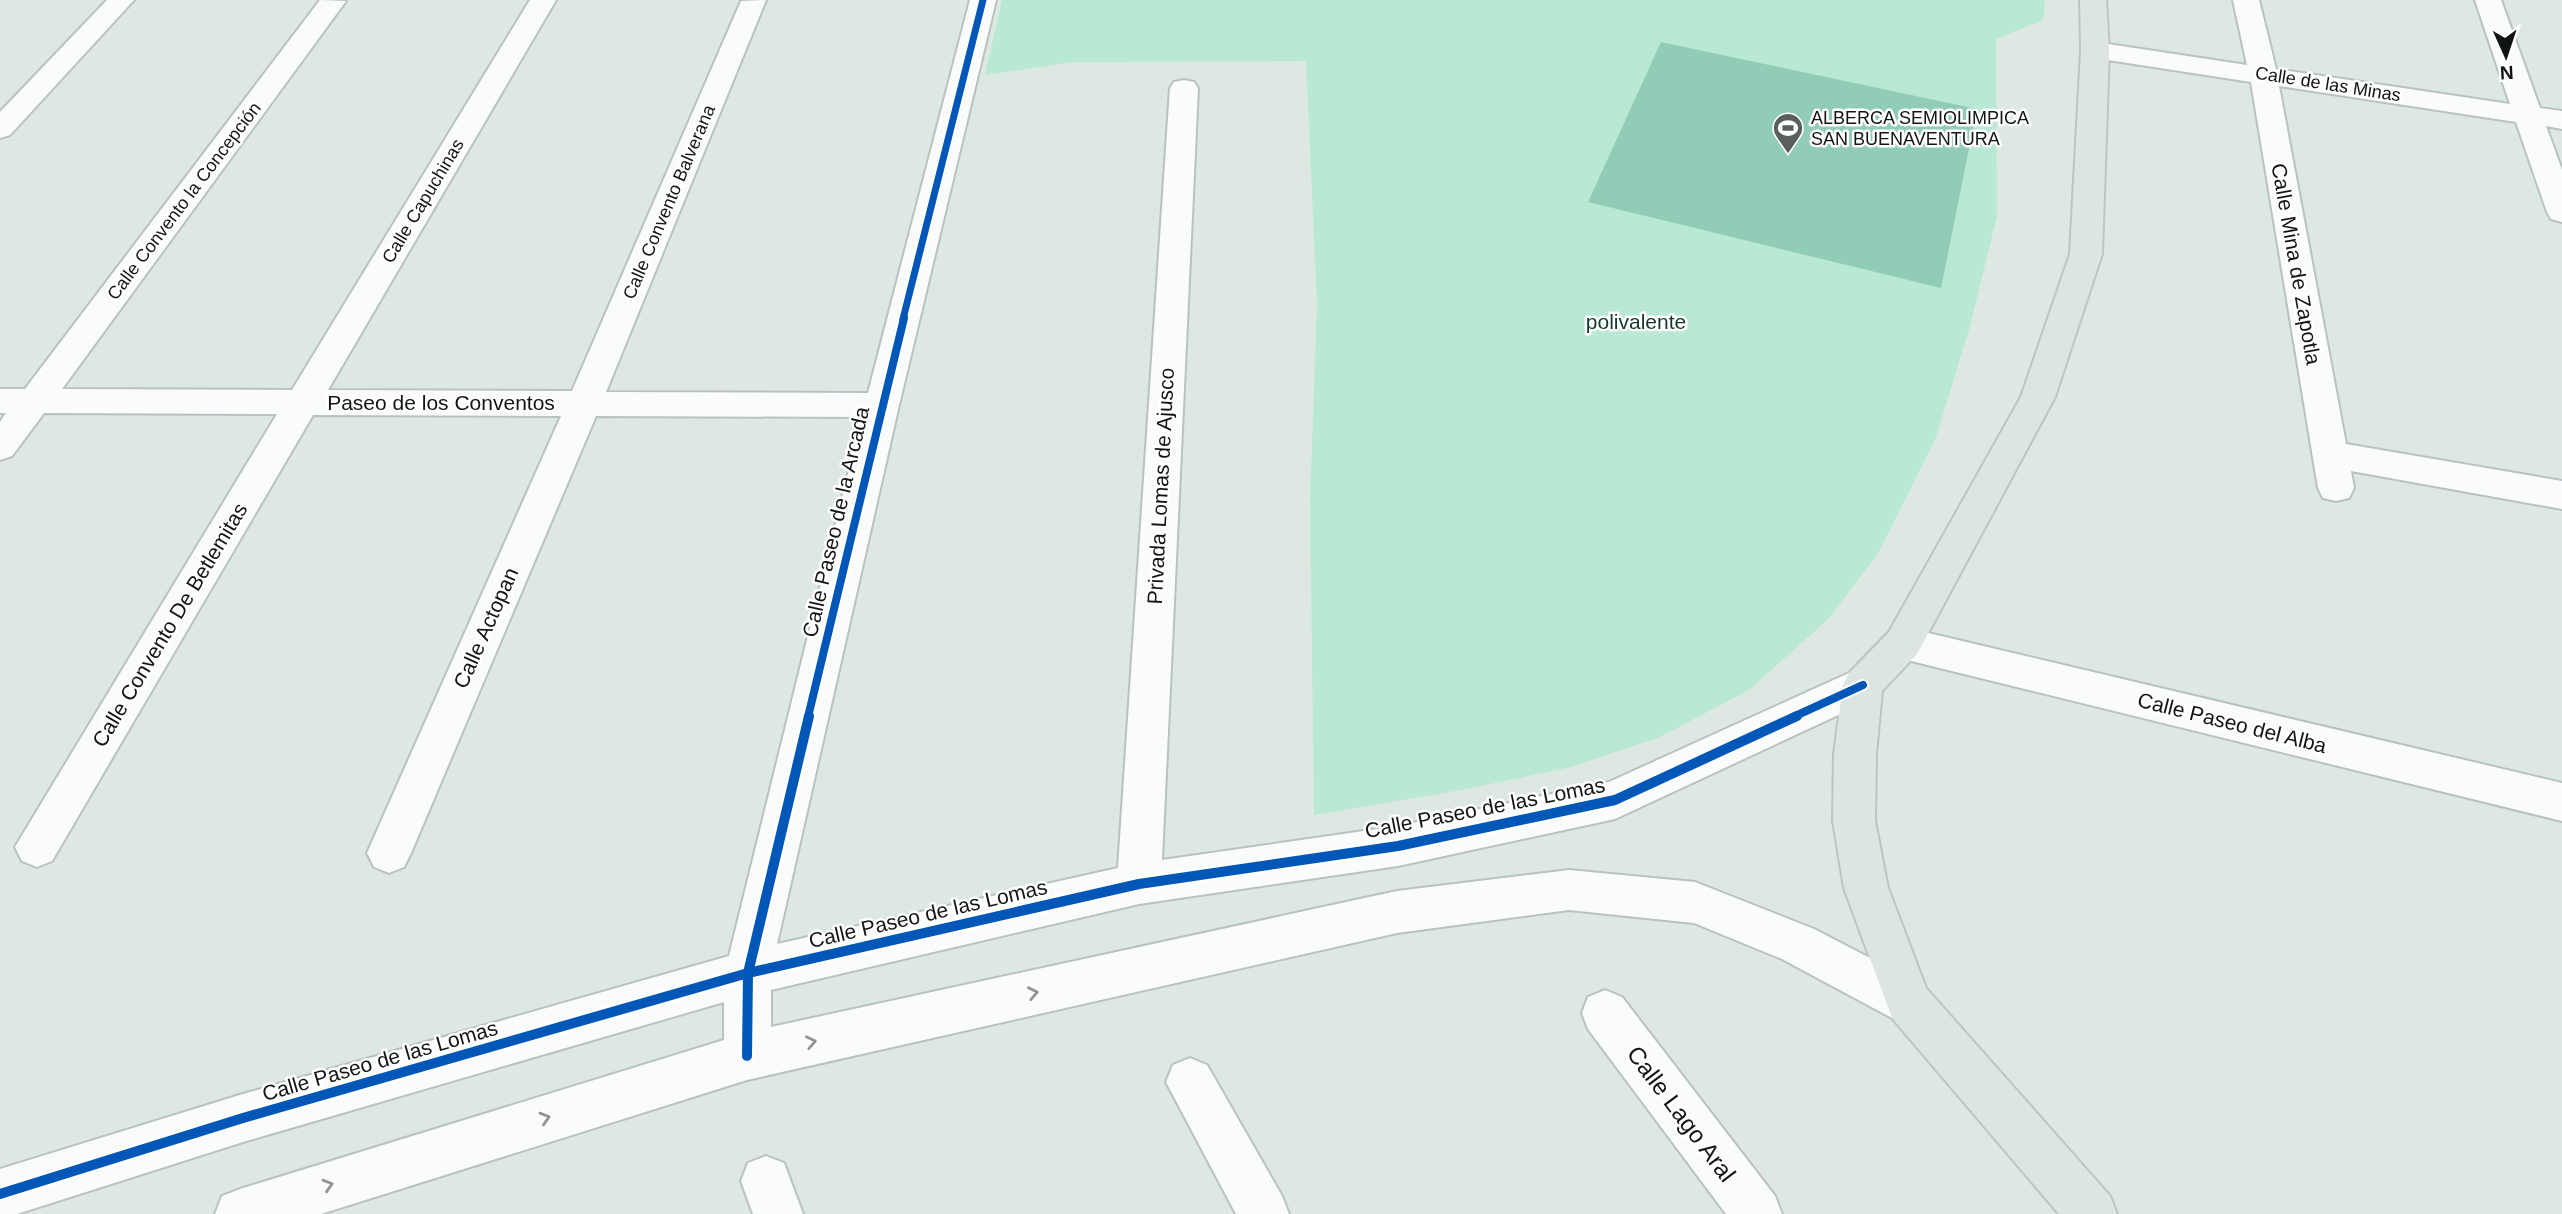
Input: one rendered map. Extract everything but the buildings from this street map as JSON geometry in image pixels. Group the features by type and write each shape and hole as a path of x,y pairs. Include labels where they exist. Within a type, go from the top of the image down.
{"main road":[{"path":"2092,1214 1908,1002 1866,888 1854,821 1855,754 1863,685 1903,643 2038,397 2086,254 2095,50 2094,0"}],"street":[{"path":"0,129 121,0"},
{"name":"Calle Capuchinas","path":"303,402 543,0"},
{"name":"Calle Paseo de la Arcada","path":"747,1056 748,973 882,405 984,0"},
{"name":"Calle Mina de Zapotla","path":"2246,0 2263,74 2333,471 2562,495"},
{"path":"2488,0 2562,212"},
{"name":"Calle Convento la Concepción","path":"0,447 333,1"},
{"name":"Calle Convento Balverana","path":"584,404 754,1"},
{"name":"Calle de las Minas","path":"2095,50 2562,120"},
{"name":"Privada Lomas de Ajusco","path":"1139,884 1184,88"},
{"name":"Paseo de los Conventos","path":"0,401 882,405"},
{"name":"Calle Convento De Betlemitas","path":"37,848 303,402"},
{"name":"Calle Actopan","path":"388,853 584,404"},
{"name":"Calle Paseo del Alba","path":"1903,643 2562,802"},
{"name":"Calle Paseo de las Lomas","path":"0,1194 243,1118 748,973 1139,884 1398,846 1615,800 1863,685"},
{"path":"263,1210 747,1056 1397,912 1569,890 1695,903 1798,944 1908,1002"},
{"name":"Calle Lago Aral","path":"1605,1013 1757,1214"},
{"path":"1190,1082 1264,1214"}],"green space":[{"name":"polivalente","path":"1002,0 2045,0 2043,20 1996,39 1997,216 1970,326 1936,437 1877,555 1827,620 1749,690 1660,737 1571,767 1461,790 1314,815 1310,500 1317,306 1306,61 1073,62 985,75"}],"shaded area":[{"name":"ALBERCA SEMIOLIMPICA SAN BUENAVENTURA","path":"1661,42 1977,109 1941,288 1588,202"}],"cycle path":[{"path":"747,1056 748,973 882,405 983,0"},
{"path":"0,1194 243,1118 748,973 1139,884 1398,846 1615,800 1863,685"}],"place":[{"name":"ALBERCA SEMIOLIMPICA SAN BUENAVENTURA","path":"1788,155"}]}
